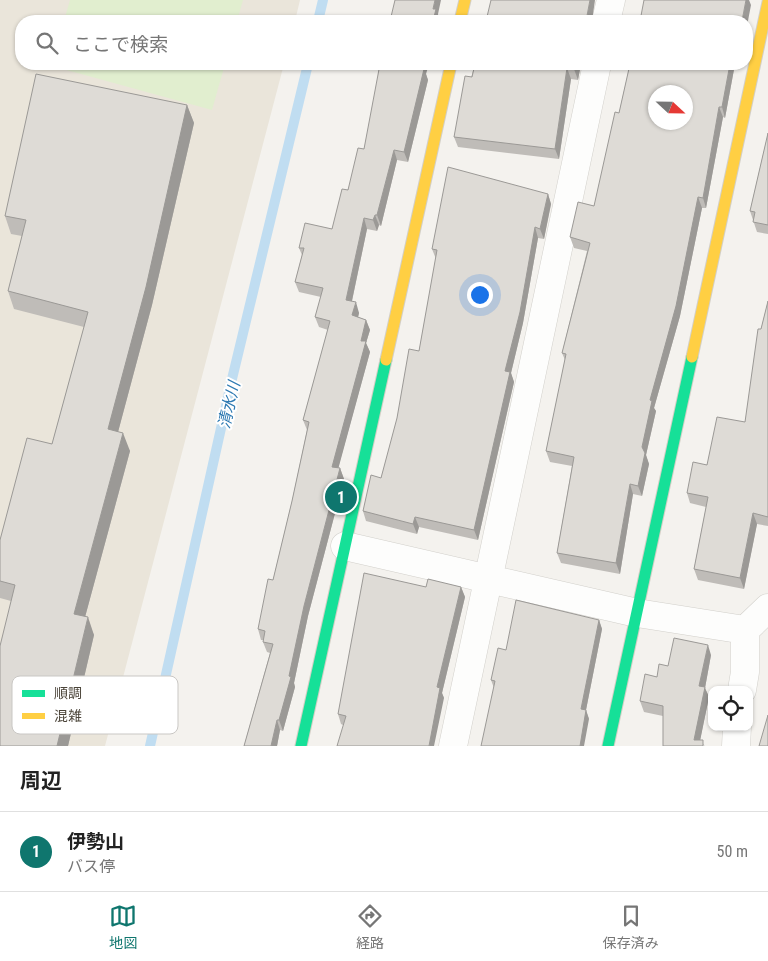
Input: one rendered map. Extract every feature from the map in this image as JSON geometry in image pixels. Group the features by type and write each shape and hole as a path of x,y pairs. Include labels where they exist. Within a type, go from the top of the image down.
{"street":[{"path":"461,15 465,0"},
{"path":"607,15 611,0"},
{"path":"608,746 768,2"},
{"path":"301,746 450,70"},
{"path":"453,746 596,70"},
{"path":"345,546 637,613 745,630"},
{"path":"743,686 745,672 745,630 768,608"},
{"path":"736,746 737,731"}],"shaded area":[{"path":"0,0 300,0 296,15 15,15 15,70 282,70 123,676 12,676 12,734 108,734 105,746 0,746"}],"green space":[{"path":"70,0 243,0 239,15 66,15"},
{"path":"67,70 223,70 212,110"}],"building":[{"path":"395,0 435,0 433,9 436,9 434,15 391,15"},
{"path":"491,0 590,0 587,15 487,15"},
{"path":"644,0 746,0 743,15 641,15"},
{"path":"379,70 424,70 404,152 394,150 377,215 375,215 373,220 364,218 346,300 356,302 352,315 366,320 361,341 366,341 332,467 340,468 304,606 289,676 291,677 271,746 244,746 273,644 263,642 265,631 258,629 268,579 273,580 292,501 309,422 303,420 330,321 315,317 323,288 295,282 304,248 299,248 305,223 332,229 342,189 348,190 358,148 364,149"},
{"path":"474,70 567,70 555,149 454,137 465,76 472,77"},
{"path":"629,70 729,70 722,107 719,107 703,198 698,197 676,306 650,400 652,401 642,447 645,453 638,486 630,484 616,563 557,553 574,457 546,451 566,354 562,353 590,243 570,237 578,202 594,206 615,112 619,113"},
{"path":"36,74 187,105 146,287 108,429 123,433 74,614 88,617 74,676 12,676 12,734 60,734 57,746 0,746 0,646 15,585 0,581 0,540 27,438 52,444 88,312 8,291 26,220 5,216"},
{"path":"768,133 768,225 753,222 755,212 750,211"},
{"path":"448,167 548,194 540,229 535,227 520,312 505,371 510,372 474,530 415,517 413,524 363,511 371,475 381,478 397,418 409,349 419,351 437,250 432,249"},
{"path":"768,301 768,517 753,513 740,578 694,569 708,497 687,493 693,462 707,465 717,417 745,422 758,329 761,329"},
{"path":"364,573 426,587 428,579 461,587 437,687 440,688 429,746 337,746 346,716 338,714"},
{"path":"516,600 599,620 581,709 586,710 580,746 481,746 495,681 491,680 498,648 506,650"},
{"path":"674,638 708,645 699,686 705,687 694,740 703,740 703,746 663,746 663,706 640,701 645,674 657,677 659,664 668,666"},
{"path":"768,715 768,746 759,746"}],"waterway":[{"name":"清水川","path":"319,15 323,0"},
{"name":"清水川","path":"166,676 232,379 307,70"},
{"name":"清水川","path":"150,746 153,734"}],"traffic: fast":[{"path":"608,746 692,357"},
{"path":"301,746 386,360"}],"traffic: slow":[{"path":"461,15 465,0"},
{"path":"692,357 768,2"},
{"path":"386,360 450,70"}],"place":[{"name":"伊勢山","path":"341,497"}]}
